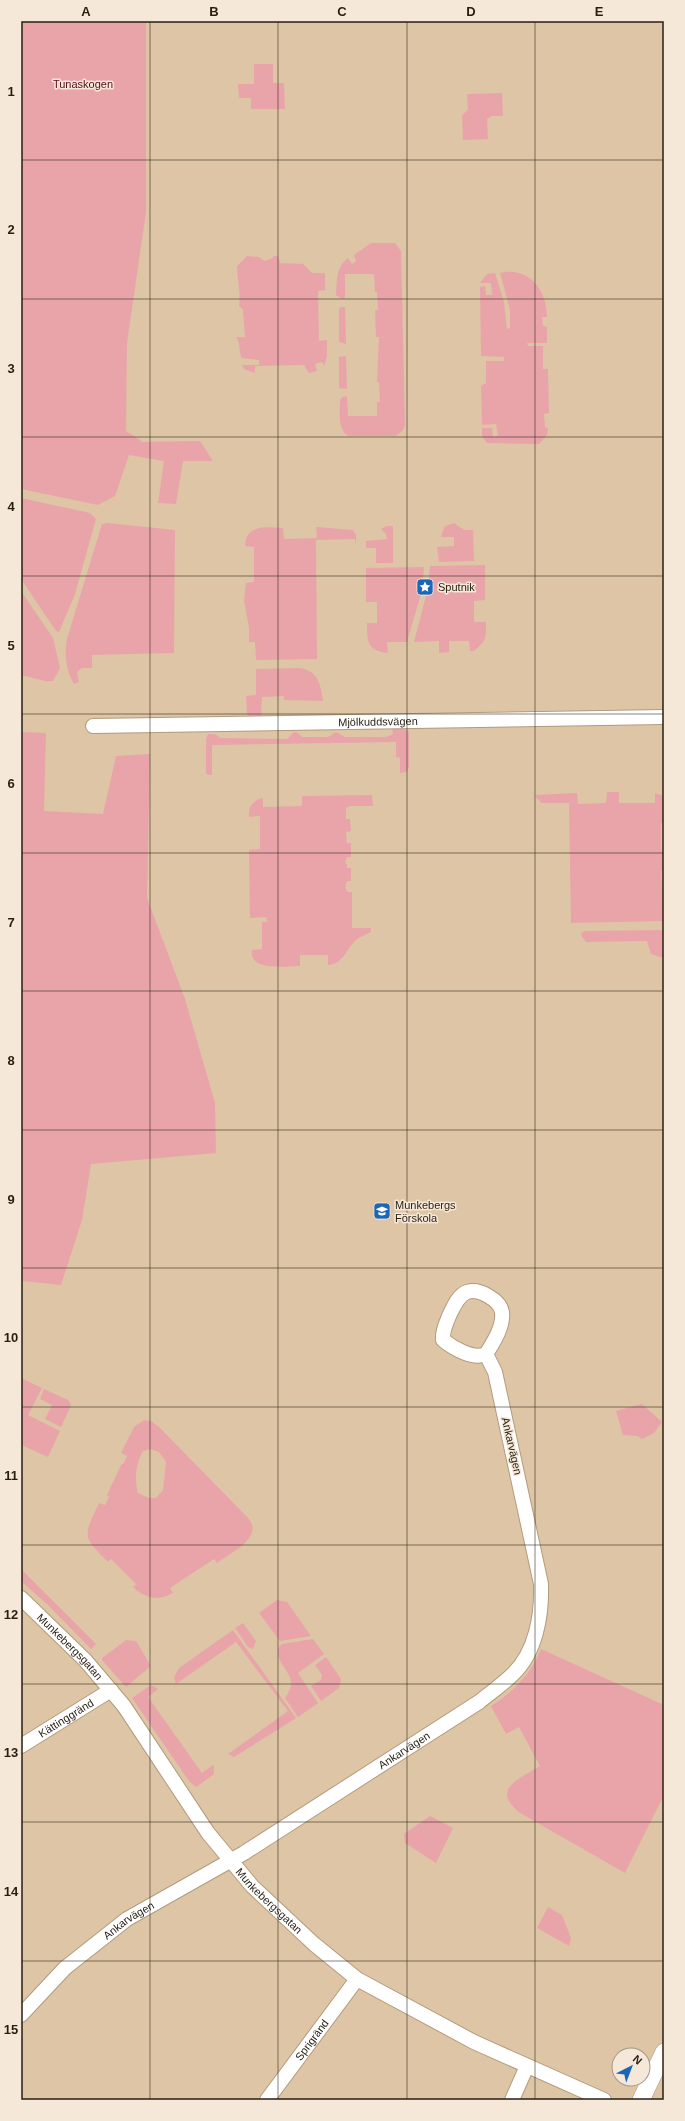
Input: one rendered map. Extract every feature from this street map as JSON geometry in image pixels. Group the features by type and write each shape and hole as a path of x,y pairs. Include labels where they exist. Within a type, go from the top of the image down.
{"street":[{"name":"Mjölkuddsvägen","path":"93,726 664,717"},
{"path":"475,1291 487,1296 498,1303 502,1310 502,1319 496,1336 486,1354 480,1357 473,1355 462,1351 443,1340 442,1334 450,1314 461,1296 467,1292 475,1291"},
{"name":"Ankarvägen","path":"21,2015 65,1968 127,1920 231,1861 479,1702 514,1674 524,1658 535,1635 540,1616 541,1584 495,1372 486,1354"},
{"name":"Munkebergsgatan","path":"21,1598 85,1660 124,1706 208,1833 252,1886 314,1944 357,1979 474,2042 604,2100"},
{"name":"Kättinggränd","path":"21,1746 111,1690"},
{"name":"Sprigränd","path":"267,2100 357,1979"},
{"path":"641,2100 664,2052"},
{"path":"512,2100 527,2066"}],"green space":[{"name":"Tunaskogen","path":"21,21 146,21 146,212 127,343 126,431 143,442 200,441 213,461 183,461 176,504 158,503 164,461 129,455 115,496 98,505 21,489"},
{"path":"254,64 273,64 273,83 284,83 285,109 251,109 251,98 239,98 238,84 254,84"},
{"path":"502,93 503,116 492,116 487,119 488,139 463,140 462,115 468,110 467,94"},
{"path":"371,243 395,243 401,251 405,425 403,430 396,436 349,436 343,430 340,420 340,401 342,397 347,396 348,416 377,416 377,402 380,402 379,382 377,382 379,337 376,337 375,310 378,310 374,274 345,274 345,298 342,299 336,295 337,280 341,266 348,258 352,264 356,261 354,255"},
{"path":"247,256 259,257 264,261 271,259 274,256 278,256 280,263 303,264 312,273 325,273 325,290 318,291 319,341 327,340 327,356 324,366 322,362 315,364 317,371 309,373 304,365 255,366 255,373 244,369 242,365 259,365 259,360 242,358 238,339 236,337 245,337 243,310 239,306 240,296 237,266"},
{"path":"495,273 504,302 507,329 510,328 510,310 500,273 520,273 528,277 540,289 544,298 547,317 542,317 543,326 547,327 547,343 527,343 528,346 543,346 543,369 548,369 549,413 544,414 545,427 548,428 547,435 539,444 487,443 482,436 482,428 492,428 493,437 498,436 496,424 482,425 481,386 486,383 486,361 504,361 504,357 481,356 480,287 485,286 486,295 492,295 491,283 480,283 487,274"},
{"path":"341,307 345,307 346,344 339,342 339,309"},
{"path":"346,356 347,389 339,388 339,357"},
{"path":"21,498 90,513 96,519 75,594 59,632 56,631 21,579"},
{"path":"108,523 175,530 174,653 92,655 92,668 82,668 77,672 79,682 74,684 66,662 67,639 102,524"},
{"path":"454,523 464,530 473,530 474,561 439,562 437,547 454,546 454,537 441,537 445,526"},
{"path":"387,526 393,526 393,563 376,563 376,548 366,548 366,541 387,539 386,534 381,529"},
{"path":"265,527 283,528 284,539 317,538 316,527 353,530 356,535 356,546 355,539 316,540 317,659 256,660 255,642 249,642 249,628 244,600 246,583 254,582 254,547 245,546 248,534 250,532"},
{"path":"485,565 485,600 474,601 474,622 486,622 486,635 484,641 474,651 470,651 469,641 449,641 449,652 439,653 439,641 414,642 426,596 431,594 434,588 429,577 430,566"},
{"path":"424,567 423,578 417,582 416,586 421,594 407,642 387,642 388,653 376,650 370,644 367,635 367,623 377,623 377,602 366,602 366,568"},
{"path":"21,591 53,638 60,668 53,681 45,681 21,675"},
{"path":"299,668 310,672 317,679 320,684 323,701 284,700 284,696 262,697 261,717 251,719 247,714 246,696 256,695 256,669"},
{"path":"397,728 409,732 409,768 406,772 400,773 400,758 396,757 396,742 212,745 212,775 208,775 206,773 206,739 208,734 215,734 220,738 287,739 294,732 298,733 302,737 328,737 336,732 345,737 386,737 393,734 392,729"},
{"path":"21,732 46,733 44,811 103,814 116,756 150,754 147,898 185,999 215,1103 216,1153 91,1164 82,1220 61,1285 21,1281"},
{"path":"607,792 619,792 619,803 655,803 655,793 664,796 664,822 661,823 661,851 664,851 664,870 661,871 664,921 571,923 569,803 541,803 535,797 536,795 577,793 578,804 606,803"},
{"path":"372,795 373,806 350,806 346,808 346,819 350,819 351,831 346,832 347,843 351,843 351,857 347,857 345,863 347,864 347,868 351,868 351,881 347,881 345,888 348,892 352,892 352,928 371,928 371,932 357,940 340,960 333,964 328,965 328,955 300,955 300,966 278,967 262,965 256,962 252,957 252,950 262,949 262,922 267,922 266,917 250,918 249,850 260,849 260,816 249,817 249,810 252,804 256,800 263,798 263,807 302,806 302,796"},
{"path":"663,930 664,958 651,954 647,941 586,942 581,935 582,932 585,931"},
{"path":"21,1378 42,1388 28,1415 60,1431 48,1457 21,1445"},
{"path":"44,1389 68,1400 71,1405 61,1427 45,1419 52,1405 40,1399"},
{"path":"642,1404 662,1422 654,1433 642,1439 637,1436 623,1435 616,1411"},
{"path":"144,1420 151,1421 160,1428 248,1518 252,1525 252,1532 244,1544 217,1563 214,1559 170,1588 173,1593 156,1598 142,1594 133,1587 136,1584 111,1559 108,1562 93,1546 88,1536 90,1523 99,1503 105,1505 109,1497 107,1495 121,1465 124,1463 127,1456 121,1453 134,1427","holes":["150,1449 159,1452 166,1462 163,1490 156,1498 149,1498 138,1493 136,1482 137,1466 143,1451"]},
{"path":"21,1569 96,1644 91,1649 50,1607 21,1581"},
{"path":"277,1600 287,1602 311,1636 280,1641 259,1613"},
{"path":"243,1623 256,1641 253,1649 248,1647 235,1628"},
{"path":"233,1630 296,1718 234,1757 228,1754 288,1711 236,1642 176,1684 174,1677 179,1668"},
{"path":"313,1639 324,1654 298,1673 318,1703 298,1717 285,1698 290,1690 291,1683 290,1677 280,1661 278,1648 282,1644"},
{"path":"126,1640 136,1641 151,1666 126,1687 102,1660 102,1658"},
{"path":"541,1649 664,1705 664,1795 625,1873 520,1813 511,1805 508,1797 508,1791 511,1785 524,1775 540,1766 519,1727 506,1734 491,1706 507,1695 520,1682 527,1674"},
{"path":"326,1657 341,1679 339,1688 321,1701 311,1686 321,1680 322,1675 315,1665"},
{"path":"151,1685 158,1689 148,1697 202,1773 213,1765 214,1766 214,1774 196,1787 189,1781 132,1698"},
{"path":"430,1816 453,1828 436,1863 405,1843 404,1834"},
{"path":"548,1907 562,1915 571,1938 569,1946 537,1928"}],"place":[{"name":"Sputnik","path":"425,587"},
{"name":"Munkebergs Förskola","path":"382,1211"}]}
